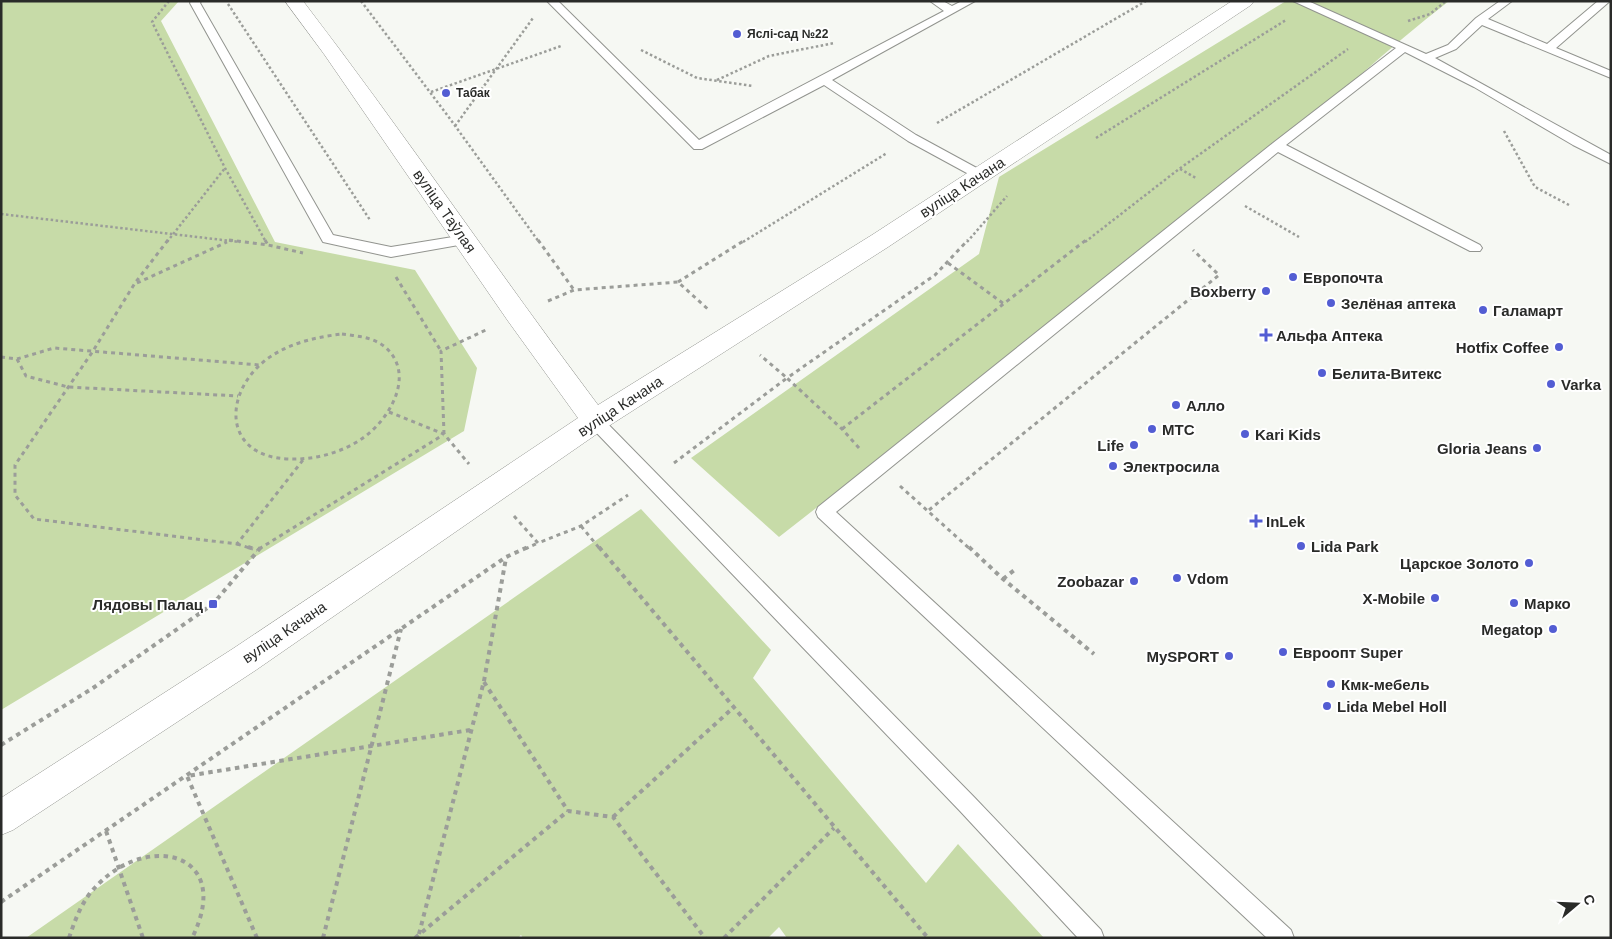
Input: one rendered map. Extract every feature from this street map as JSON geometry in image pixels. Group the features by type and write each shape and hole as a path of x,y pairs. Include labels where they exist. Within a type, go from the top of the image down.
{"main road":[{"name":"вуліца Таўлая","path":"294,1 466,240 517,316 596,421"},
{"name":"вуліца Качана","path":"1,818 244,659 596,421 980,175 1245,1"}],"lane":[{"path":"196,1 195,3 328,239 391,252 466,240"},
{"path":"552,1 698,146 970,1"},
{"path":"935,1 952,11"},
{"path":"1298,1 1405,47 1478,85 1580,145 1611,160"},
{"path":"1425,58 1452,47 1480,20 1507,1"},
{"path":"1548,49 1605,1"},
{"path":"1480,20 1611,75"},
{"path":"1283,938 824,512 1277,146 1405,47"},
{"path":"824,80 912,138 980,175"},
{"path":"1277,146 1475,248"},
{"path":"596,421 1094,938"}],"path":[{"path":"169,1 152,22 225,168 268,245"},
{"path":"226,1 391,252 393,272 441,351 444,434"},
{"path":"362,1 431,92 574,290 441,351"},
{"path":"842,429 1179,169 1372,32 1430,14 1446,1"},
{"path":"1090,141 1309,6"},
{"path":"455,126 534,16"},
{"path":"431,92 587,36"},
{"path":"716,81 769,56 835,42"},
{"path":"638,49 697,78 798,94"},
{"path":"1478,85 1536,187 1569,205"},
{"path":"225,168 135,283 93,350 15,465 15,496 34,519 237,544 257,550"},
{"path":"786,378 935,275 948,263 1008,195"},
{"path":"1244,205 1251,199"},
{"path":"1,214 227,242 268,245 307,254"},
{"path":"135,283 227,242"},
{"path":"929,510 1219,275 1190,247"},
{"path":"948,263 1004,304"},
{"path":"342,334 368,338 388,349 399,366 400,388 389,412 368,434 337,452 303,460 269,458 245,444 234,422 238,396 246,380 260,365 285,348 313,337 342,334"},
{"path":"1,357 16,359 54,348 260,365"},
{"path":"16,359 26,376 68,387 238,396"},
{"path":"389,412 444,434"},
{"path":"1,745 93,688 213,604 257,550 444,434"},
{"path":"237,544 303,460"},
{"path":"581,526 928,938"},
{"path":"1,902 506,557 538,543"},
{"path":"419,934 484,681 506,557"},
{"path":"1017,568 1003,579 1094,654"},
{"path":"323,938 401,629"},
{"path":"484,681 568,811"},
{"path":"613,817 734,707"},
{"path":"187,776 470,730"},
{"path":"187,776 258,938"},
{"path":"414,938 568,811 613,817 705,938"},
{"path":"724,938 834,828"},
{"path":"106,831 143,938"},
{"path":"69,938 76,917 92,891 118,868 142,857 167,854 187,861 200,878 204,901 198,928 192,938"}],"green space":[{"path":"1,1 179,1 161,21 275,242 415,270 477,368 464,431 1,710"},
{"path":"1286,1 1449,1 1400,40 1259,162 779,537 691,458 979,254 999,177"},
{"path":"641,509 771,650 753,678 926,883 958,844 1044,938 787,938 779,927 768,938 523,938 521,935 518,938 26,938"}],"place":[{"name":"Яслі-сад №22","path":"737,34"},
{"name":"Табак","path":"446,93"},
{"name":"Европочта","path":"1293,277"},
{"name":"Boxberry","path":"1266,291"},
{"name":"Зелёная аптека","path":"1331,303"},
{"name":"Галамарт","path":"1483,310"},
{"name":"Альфа Аптека","path":"1266,335"},
{"name":"Hotfix Coffee","path":"1559,347"},
{"name":"Белита-Витекс","path":"1322,373"},
{"name":"Varka","path":"1551,384"},
{"name":"Алло","path":"1176,405"},
{"name":"МТС","path":"1152,429"},
{"name":"Kari Kids","path":"1245,434"},
{"name":"Life","path":"1134,445"},
{"name":"Gloria Jeans","path":"1537,448"},
{"name":"Электросила","path":"1113,466"},
{"name":"InLek","path":"1256,521"},
{"name":"Lida Park","path":"1301,546"},
{"name":"Царское Золото","path":"1529,563"},
{"name":"Vdom","path":"1177,578"},
{"name":"Zoobazar","path":"1134,581"},
{"name":"X-Mobile","path":"1435,598"},
{"name":"Марко","path":"1514,603"},
{"name":"Лядовы Палац","path":"213,604"},
{"name":"Megatop","path":"1553,629"},
{"name":"Евроопт Super","path":"1283,652"},
{"name":"MySPORT","path":"1229,656"},
{"name":"Кмк-мебель","path":"1331,684"},
{"name":"Lida Mebel Holl","path":"1327,706"}]}
